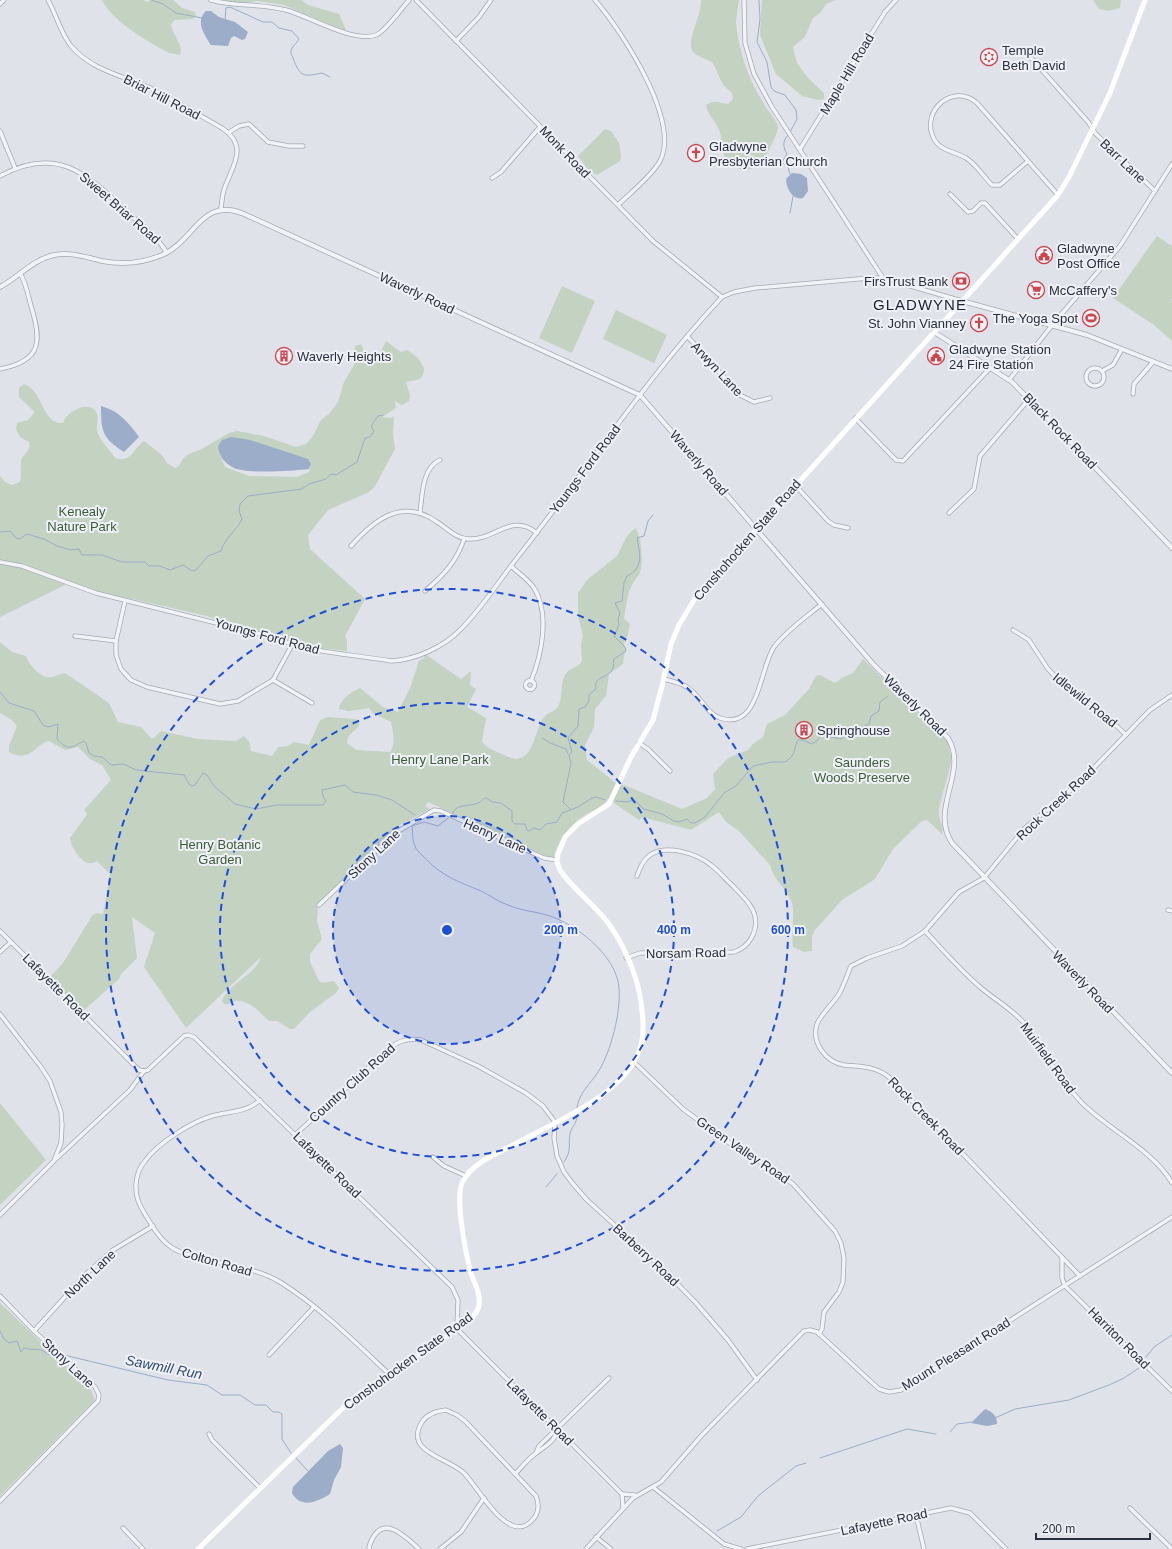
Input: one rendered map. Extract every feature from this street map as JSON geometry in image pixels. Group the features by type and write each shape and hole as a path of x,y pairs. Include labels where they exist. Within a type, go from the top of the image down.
{"main road":[{"name":"Conshohocken State Road","path":"198,1549 348,1402 457,1329 474,1315 478,1309 480,1300 470,1270 460,1205 460,1191 466,1176 475,1166 490,1157 591,1103 619,1080 634,1062 642,1043 642,1009 639,989 610,926 562,873 557,860 560,845 569,831 581,821 601,810 611,801 639,743 653,720 673,638 693,600 855,418 1058,195 1066,183 1112,88 1145,0"}],"street":[{"path":"0,4 4,0"},
{"name":"Briar Hill Road","path":"48,0 61,32 72,47 84,59 104,70 153,90 228,133"},
{"path":"211,0 239,5 267,6 285,10 340,32 371,36 380,32 409,0"},
{"name":"Monk Road","path":"416,0 653,241 722,296"},
{"path":"456,41 479,17 491,0"},
{"path":"595,0 617,29 638,63 655,101 664,130 664,149 660,161 618,205"},
{"path":"744,0 744,34 749,61 762,90 882,278"},
{"name":"Maple Hill Road","path":"800,149 885,12 896,0"},
{"name":"Barr Lane","path":"1025,51 1090,123 1093,129 1155,191"},
{"path":"1028,161 1000,185 992,185 968,159 944,148 936,142 930,125 936,109 944,99 953,96 962,95 972,98 1028,161 1058,195"},
{"path":"0,287 37,262 62,254 122,263 145,261 167,253 179,245 208,214 222,209 224,188 236,164 237,155 235,142 228,133 239,126 249,124 268,142 289,146 303,146"},
{"path":"492,178 501,172 540,126"},
{"path":"0,131 15,168"},
{"name":"Sweet Briar Road","path":"0,176 15,168 45,162 66,166 79,171 154,235 167,253"},
{"path":"1009,380 1053,324 1120,246 1172,164"},
{"path":"950,194 968,212 973,211 981,203 985,203 1018,239"},
{"name":"Waverly Road","path":"222,209 232,209 244,214 640,395 878,669 938,726 951,742 955,762 945,805 944,824 952,843 1172,1073"},
{"path":"0,369 17,365 25,361 33,353 38,338 37,323 20,273"},
{"path":"722,296 755,288 862,278 882,278 962,301 1053,324 1087,335 1172,369"},
{"name":"Youngs Ford Road","path":"0,562 22,566 70,585 126,601 192,615 313,650 391,660 404,659 422,654 439,646 461,630 537,534 640,395 722,296"},
{"name":"Black Rock Road","path":"934,332 1009,380 1172,548"},
{"name":"Arwyn Lane","path":"688,337 740,395 754,402 770,398"},
{"path":"1102,371 1114,363 1122,349"},
{"path":"1133,394 1134,384 1153,362"},
{"path":"1096,367 1102,371 1103,377 1099,385 1094,388 1089,386 1086,380 1089,370 1096,367"},
{"path":"855,418 896,460 903,461 990,368"},
{"path":"949,513 974,489 980,456 1029,399"},
{"path":"420,514 424,485 428,471 434,462 440,460"},
{"path":"795,486 828,521 834,525 848,528"},
{"path":"351,546 370,525 380,518 392,514 407,512 420,514 436,521 454,535 464,539 479,538 516,525 529,527 537,534"},
{"path":"425,591 440,578 455,560 464,539"},
{"path":"511,566 534,588 541,609 542,630 540,649 532,681"},
{"path":"126,601 116,642 116,655 121,669 131,680 147,687 220,704 238,701 274,680 292,645"},
{"path":"664,679 679,683 691,690 710,711 719,717 731,720 742,716 753,705 767,661 774,647 822,604"},
{"name":"Idlewild Road","path":"1013,630 1029,640 1051,673 1066,688 1101,711 1126,735"},
{"path":"75,636 116,642"},
{"path":"274,680 312,704"},
{"name":"Rock Creek Road","path":"1080,1276 890,1078 876,1068 835,1062 824,1054 819,1046 816,1031 817,1023 840,993 851,966 868,958 902,946 925,931 960,892 984,878 1024,830 1080,782 1150,710 1172,695"},
{"path":"639,743 648,749 670,771"},
{"name":"Henry Lane","path":"434,810 441,811 544,858 557,860"},
{"name":"Stony Lane","path":"319,905 395,833 434,810"},
{"name":"Norsam Road","path":"626,958 640,953 734,952 747,944 755,930 755,916 748,902 717,870 695,855 666,850 655,853 644,861 637,876"},
{"name":"Lafayette Road","path":"0,931 137,1069 144,1071 148,1070 182,1037 188,1035 194,1037 452,1287 458,1300 457,1329 622,1494"},
{"name":"Muirfield Road","path":"925,931 970,978 986,992 1004,1004 1021,1020 1036,1039 1056,1072 1081,1102 1096,1116 1156,1162 1172,1183"},
{"path":"0,952 11,942"},
{"path":"0,1014 42,1067 55,1091 61,1112 62,1125 61,1143 54,1161"},
{"name":"Country Club Road","path":"295,1135 392,1046 399,1041 412,1038 425,1041 478,1066 526,1093 543,1106 555,1122"},
{"name":"Green Valley Road","path":"634,1062 684,1109 742,1152 772,1168 793,1184 835,1231 841,1243 844,1258 842,1282 839,1292 824,1312 822,1328 819,1334"},
{"path":"0,1215 54,1161 130,1090 144,1071"},
{"name":"Colton Road","path":"260,1100 248,1109 212,1116 193,1123 177,1133 145,1161 137,1175 136,1190 140,1207 167,1244 176,1250 272,1278 314,1307 340,1328 389,1374"},
{"name":"Barberry Road","path":"555,1122 554,1138 557,1156 564,1172 573,1184 586,1200 662,1268 696,1303 728,1340 757,1380"},
{"path":"433,1157 444,1166 466,1176"},
{"name":"Mount Pleasant Road","path":"819,1334 874,1385 883,1391 895,1392 901,1390 1066,1286 1172,1216"},
{"name":"North Lane","path":"34,1331 85,1274 113,1250 153,1226"},
{"path":"1062,1257 1062,1278 1066,1286"},
{"name":"Harriton Road","path":"1066,1286 1172,1391"},
{"name":"Stony Lane","path":"0,1296 34,1331 95,1388 99,1394 98,1401 0,1501"},
{"path":"269,1355 314,1307"},
{"path":"586,1549 623,1508 636,1496 661,1482 702,1435 804,1331 810,1330 819,1334"},
{"path":"515,1474 536,1453 543,1450 556,1436 558,1429 608,1378"},
{"path":"441,1411 457,1414 515,1474 536,1496 538,1505 536,1514 528,1523 522,1526 507,1523 463,1472 453,1464 432,1455 420,1444 419,1428 427,1416 441,1411"},
{"path":"209,1434 212,1440 260,1488"},
{"path":"653,1487 724,1544 741,1549"},
{"path":"623,1508 622,1494 636,1496"},
{"path":"440,1549 461,1532 484,1498"},
{"name":"Lafayette Road","path":"747,1549 951,1508 960,1509 970,1513 1006,1549"},
{"path":"1130,1508 1172,1549"},
{"path":"916,1515 924,1549"},
{"path":"123,1528 143,1549"},
{"path":"370,1549 369,1547 373,1536 379,1530 390,1528 402,1534 419,1549"},
{"path":"596,1537 611,1549"}],"green space":[{"path":"102,0 143,0 147,2 151,0 173,0 182,8 195,12 196,16 193,19 175,20 171,24 173,32 179,43 181,51 180,55 169,53 131,30 114,16"},
{"path":"223,0 301,0 308,5 339,14 346,30 342,30 284,5 258,1 242,3"},
{"path":"701,0 739,0 736,24 742,56 754,86 776,121 778,127 770,149 763,160 753,168 742,170 732,165 728,161 723,152 720,132 707,109 706,105 709,103 717,102 728,104 733,99 732,93 723,85 713,63 695,54 691,48 691,42"},
{"path":"762,0 836,0 826,4 821,12 813,18 805,37 793,48 797,63 808,78 824,93 824,99 818,100 802,96 776,74 760,35"},
{"path":"1093,0 1121,0 1120,8 1108,11 1099,9"},
{"path":"605,129 611,131 619,143 621,156 620,161 597,175 589,171 578,156"},
{"path":"1157,236 1172,246 1172,298 1168,305 1172,299 1172,341 1154,325 1113,298"},
{"path":"562,286 595,301 572,353 539,338"},
{"path":"616,310 667,335 654,363 603,339"},
{"name":"Kenealy Nature Park","path":"386,341 401,352 407,350 418,358 424,368 424,373 418,380 406,382 410,396 409,401 402,405 395,401 396,408 382,417 391,418 394,416 393,434 395,449 374,488 367,493 328,510 308,535 310,549 365,599 345,636 347,641 347,651 312,647 295,643 268,633 231,625 207,616 88,589 63,580 65,585 0,617 0,476 5,482 12,485 20,482 22,459 30,445 29,442 20,437 16,429 17,423 28,420 35,412 19,397 19,388 24,384 31,388 46,413 56,422 63,423 69,414 80,408 90,407 94,410 98,416 97,428 99,436 116,458 125,459 129,457 144,441 162,455 167,463 175,468 179,466 184,457 200,450 229,433 237,431 264,436 296,447 306,444 313,436 321,420 329,414 338,402 344,382 354,365 355,346 361,344 364,351 369,354 380,353","holes":["219,453 311,464 309,472 297,477 249,476 225,467"]},
{"path":"635,528 639,536 642,562 639,573 629,591 627,600 624,619 630,624 624,643 625,651 623,664 609,674 606,696 595,709 594,727 585,745 587,760 617,784 624,785 682,809 707,798 715,789 713,774 728,758 748,750 753,744 763,737 767,724 785,715 809,689 816,676 820,675 835,683 853,673 863,659 913,709 938,730 947,741 952,759 939,808 943,835 927,820 922,821 893,849 875,879 842,900 815,930 812,936 812,951 804,952 793,947 793,907 790,898 774,875 770,865 739,831 726,822 719,812 691,830 642,817 639,820 608,799 578,820 570,828 560,843 553,859 428,802 425,806 430,809 400,825 316,905 318,909 317,921 322,939 310,954 310,962 319,981 323,983 334,981 339,988 336,993 310,1012 294,1029 290,1029 277,1021 269,1021 246,1002 236,1001 224,1004 222,1001 225,994 258,964 261,957 186,1028 144,967 155,933 132,917 137,958 121,974 119,979 83,1011 50,977 63,963 92,916 96,913 103,914 110,874 97,861 91,863 85,862 74,848 70,838 86,816 87,813 84,810 111,780 102,765 90,759 78,747 65,750 49,741 23,756 9,752 9,746 17,726 12,720 0,713 0,642 12,652 26,656 32,667 44,676 52,677 65,673 109,703 118,722 141,727 151,738 154,738 161,731 198,739 236,741 244,736 249,741 251,751 272,756 278,747 288,746 294,742 309,745 320,720 328,717 355,719 359,721 359,726 350,735 347,743 356,750 390,752 393,745 391,722 373,713 369,708 349,711 339,709 340,706 347,696 360,688 383,707 398,712 410,688 419,661 424,658 425,654 461,679 471,671 470,685 476,689 467,707 486,718 482,741 483,743 490,749 514,759 522,758 527,754 531,747 545,716 556,709 559,705 565,675 582,662 581,644 583,636 578,616 578,593 587,580 617,556 627,536"},
{"path":"0,1103 46,1160 0,1205"},
{"path":"0,1303 91,1390 95,1400 0,1496"}],"water":[{"path":"206,11 211,11 219,17 235,22 248,32 245,39 242,40 234,36 231,38 228,46 211,45 203,32 201,23 201,19"},
{"path":"792,173 801,174 807,178 808,191 803,198 796,198 793,196 787,186 786,179"},
{"path":"101,406 113,411 123,418 139,437 124,452 111,442 104,433 102,428"},
{"path":"231,437 250,440 308,459 311,464 309,469 282,471 249,471 234,468 227,464 223,459 218,446 222,440"},
{"path":"985,1409 994,1415 997,1424 987,1426 971,1423"},
{"path":"340,1444 343,1448 341,1467 334,1480 330,1494 310,1502 300,1501 296,1498 292,1493 293,1487 328,1451"}],"waterway":[{"path":"151,0 163,4 176,13 202,18"},
{"path":"759,0 760,19 757,42 767,62 771,87 774,91 785,95 796,110 797,119 790,132"},
{"path":"225,19 226,8 230,7 263,22 272,22 279,28 292,31 299,39 292,48 291,54 300,72 306,75 322,73 330,77"},
{"path":"788,135 784,144 787,154 782,162 788,167 790,174"},
{"path":"790,213 793,196"},
{"path":"0,532 10,531 16,538 20,539 27,534 44,539 57,546 71,550 79,549 82,555 102,555 122,562 145,562 149,566 160,566 170,570 183,565 192,571 196,570 208,556 221,551 225,542 242,519 239,511 240,504 248,496 302,489 309,484 326,479 331,474 336,475 357,462 365,438 370,437 374,431 371,426 378,416 383,415"},
{"path":"570,809 563,802 571,763 569,755 572,752 568,738 578,726 579,709 585,707 589,701 589,695 596,689 597,681 611,671 614,659 626,651 625,647 614,636 619,625 618,619 620,613 615,603 622,601 624,583 627,576 632,573 638,565 640,555 637,538 644,536 648,521 653,515"},
{"path":"0,692 9,703 34,711 43,725 48,727 58,724 57,739 64,746 70,747 84,741 89,753 94,756 102,757 111,765 123,764 136,770 184,775 189,784 192,786 195,785 203,773 207,775 214,786 235,804 256,809 277,805 323,805 326,801 322,790 345,785 353,792 376,795 392,800 415,815"},
{"path":"616,801 627,802 634,800 644,809 662,814 674,821 679,822 687,819 691,823 695,823 705,817 724,793 736,786 753,766 772,762 785,762 794,753 799,739 812,744 818,740 821,735 841,739 847,734 869,724 871,716 879,711 880,702 888,696"},
{"path":"803,732 805,736 803,740"},
{"path":"542,738 550,743 566,749 568,754"},
{"path":"452,814 456,808 478,803 486,798 492,802 501,803 512,811 512,821 515,824 525,824 527,830 529,831 534,828 540,830 546,824 557,822 562,813 578,807 592,798 596,797 605,800"},
{"path":"448,818 438,826 424,822 412,826 413,841 418,851 430,863 450,877 481,891 504,904 543,914 567,924 592,941 602,952 616,976 619,988 619,998 617,1020 611,1043 603,1064 582,1093 577,1108"},
{"path":"564,1162 569,1151 569,1138 577,1116"},
{"path":"546,1187 557,1174"},
{"name":"Sawmill Run","path":"0,1331 4,1339 9,1343 17,1341 21,1352 24,1348 39,1350 56,1357"},
{"path":"1146,1357 1154,1347 1172,1335"},
{"name":"Sawmill Run","path":"64,1355 168,1380 207,1385 222,1395 240,1395 255,1405 266,1405 273,1412 279,1412 282,1414 282,1439 291,1453"},
{"path":"995,1418 1015,1409 1069,1400 1109,1385 1124,1378 1139,1368"},
{"path":"950,1432 957,1424 973,1422"},
{"path":"820,1458 907,1429 936,1434"},
{"name":"Sawmill Run","path":"296,1458 309,1472"},
{"path":"717,1531 741,1517 758,1496 796,1466 806,1463"}],"place":[{"name":"Temple Beth David","path":"989,57"},
{"name":"Gladwyne Presbyterian Church","path":"696,153"},
{"name":"Gladwyne Post Office","path":"1044,255"},
{"name":"FirsTrust Bank","path":"961,281"},
{"name":"McCaffery's","path":"1036,290"},
{"name":"The Yoga Spot","path":"1091,318"},
{"name":"St. John Vianney","path":"979,323"},
{"name":"Waverly Heights","path":"284,356"},
{"name":"Gladwyne Station 24 Fire Station","path":"936,356"},
{"name":"Springhouse","path":"804,730"}],"district":[{"name":"GLADWYNE","path":"920,304"}],"park label":[{"name":"Henry Lane Park","path":"440,759"},
{"name":"Saunders Woods Preserve","path":"862,770"},
{"name":"Henry Botanic Garden","path":"220,852"}]}
